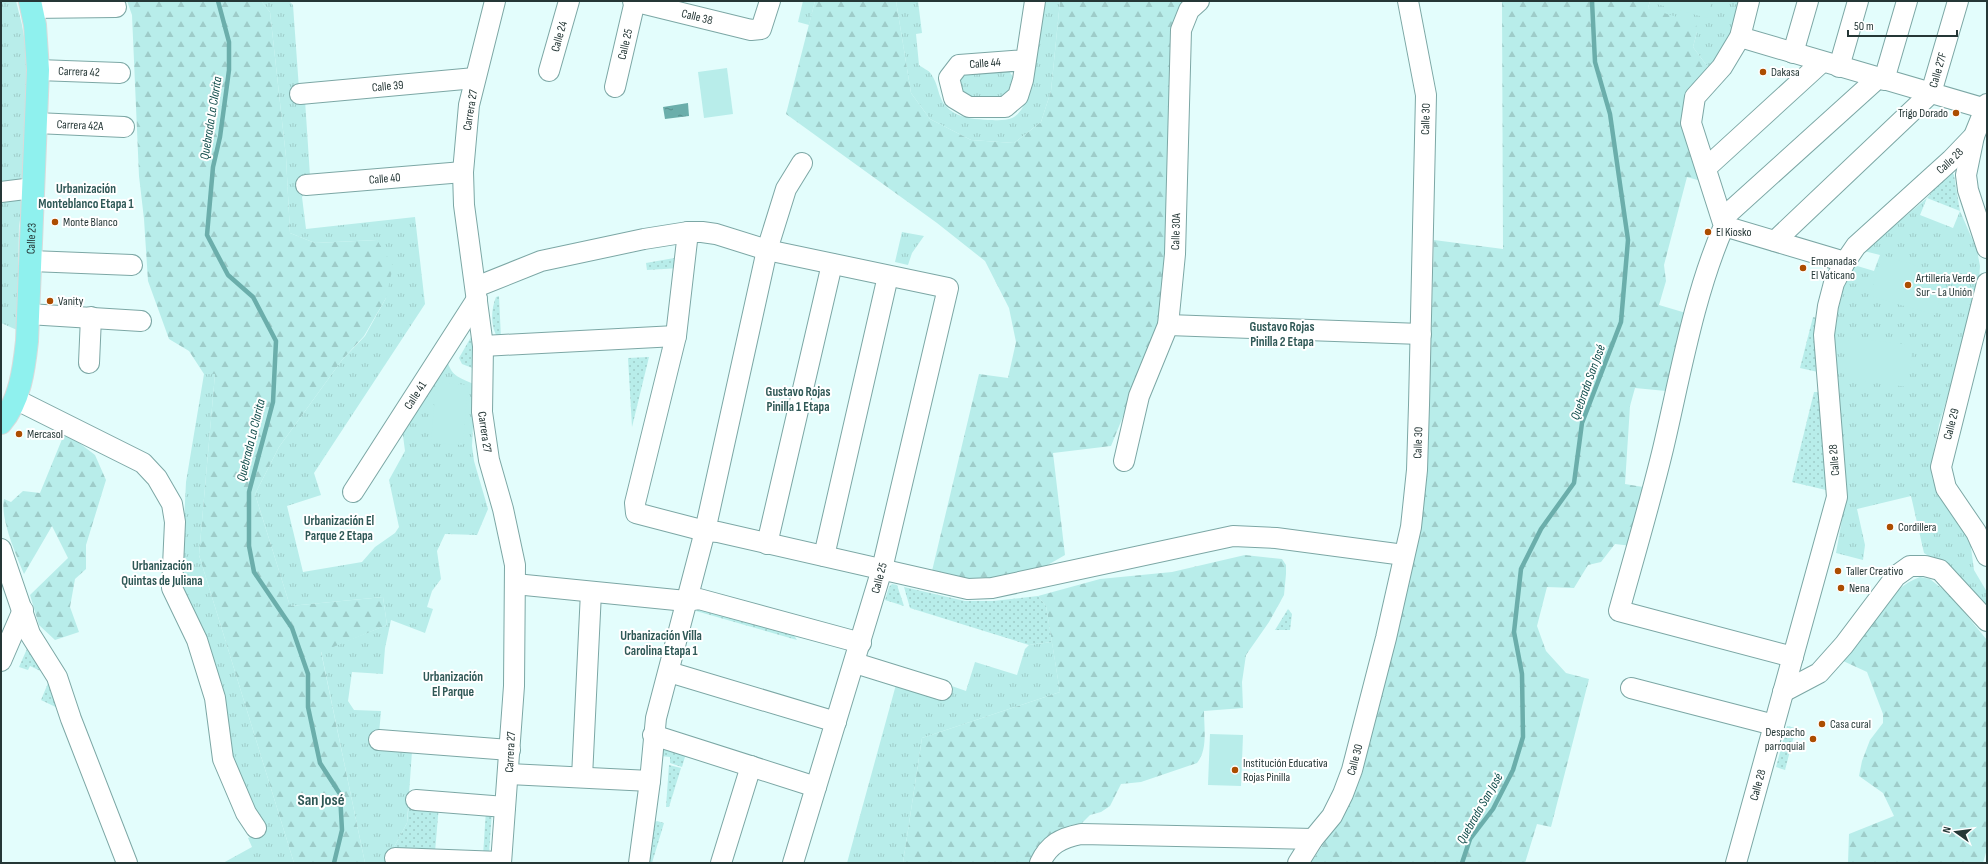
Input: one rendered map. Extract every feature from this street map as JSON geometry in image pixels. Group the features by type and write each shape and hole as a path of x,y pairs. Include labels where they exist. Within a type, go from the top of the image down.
{"main road":[{"name":"Calle 23","path":"1,423 15,399 23,370 27,341 38,70 35,25 30,4"}],"street":[{"name":"Carrera 27","path":"495,1 469,105 463,172 464,205 483,346 482,412 489,460 503,509 515,565 514,686 509,774 501,862"},
{"name":"Calle 24","path":"550,71 569,1"},
{"name":"Calle 38","path":"634,1 699,9 751,30 761,29 770,1"},
{"name":"Calle 25","path":"615,87 634,1"},
{"path":"1026,60 1035,1"},
{"name":"Calle 30A","path":"1124,461 1139,396 1168,325 1175,254 1181,30 1189,10 1199,1"},
{"name":"Calle 30","path":"1298,863 1313,839 1332,816 1344,794 1352,770 1385,645 1411,527 1417,470 1426,95 1408,1"},
{"path":"1724,222 1691,123 1695,97 1722,67 1740,37 1749,1"},
{"path":"1793,53 1808,1"},
{"path":"1706,168 1831,64 1858,1"},
{"path":"1793,657 1619,611 1662,451 1687,342 1714,248 1724,222 1881,79 1907,1"},
{"name":"Calle 27F","path":"1931,94 1958,1"},
{"path":"30,4 116,7"},
{"path":"1740,37 1931,94 1986,107"},
{"name":"Calle 44","path":"1026,60 1024,80 1018,96 1005,107 969,107 954,98 950,78 959,65 1026,60"},
{"name":"Carrera 42","path":"38,70 120,73"},
{"name":"Calle 39","path":"300,94 475,78"},
{"path":"1775,241 1931,94"},
{"name":"Calle 28","path":"1736,863 1837,496 1824,335 1828,306 1833,287 1845,262 1856,246 1951,160 1974,136 1986,107"},
{"name":"Carrera 42A","path":"36,123 124,128"},
{"path":"1974,136 1966,175 1968,190 1987,248"},
{"path":"1951,160 1966,175"},
{"path":"638,863 650,781 653,735 656,718 705,531 766,250 786,189 802,163"},
{"name":"Calle 40","path":"306,185 463,172"},
{"path":"1,192 33,188"},
{"path":"1724,222 1775,241 1845,262"},
{"path":"688,232 676,336 635,503 636,513 705,531 718,532 968,589 992,588 1233,536 1276,538 1404,555"},
{"path":"476,293 541,261 644,239 688,232 716,234 766,250 888,276 824,556"},
{"path":"31,261 132,265"},
{"path":"767,544 832,264"},
{"name":"Calle 25","path":"793,863 855,663 882,569 948,288 888,276"},
{"name":"Calle 29","path":"1985,547 1946,488 1941,467 1987,283"},
{"name":"Calle 41","path":"353,492 476,293"},
{"path":"28,314 91,316 142,321"},
{"path":"89,363 91,316"},
{"path":"1168,325 1421,334"},
{"path":"483,346 676,336"},
{"path":"15,399 143,463 157,478 172,504 175,522 172,588 197,640 213,691 223,759 246,813 256,828"},
{"path":"1,549 30,634 57,677 71,719 127,863"},
{"path":"1784,692 1819,673 1844,645 1896,576 1910,566 1925,566 1940,570 1987,621"},
{"path":"516,584 686,601 699,599 861,643"},
{"path":"582,777 592,592"},
{"path":"1,661 23,610"},
{"path":"855,663 942,690"},
{"path":"669,672 836,722"},
{"path":"1632,688 1774,725"},
{"path":"653,735 816,787"},
{"path":"379,740 510,750"},
{"path":"721,863 751,766"},
{"path":"509,774 650,781"},
{"path":"416,800 505,807"},
{"path":"1040,863 1045,852 1054,843 1066,837 1081,834 1313,839"},
{"path":"395,858 501,862"}],"green space":[{"path":"1,1 16,1 28,60 23,177 16,183 1,185"},
{"path":"127,1 261,1 270,12 286,157 290,233 315,243 377,240 393,266 386,298 364,336 342,360 279,447 255,494 290,606 383,597 387,625 321,652 365,863 294,863 199,555 215,374 204,374 189,351 169,339 148,281 144,219 139,176 132,15"},
{"path":"261,1 289,1 293,5 299,89 305,100 310,176 302,197 306,229 415,217 425,304 314,473 321,495 287,506 303,572 362,562 375,547 395,533 399,527 389,480 405,451 402,428 447,360 454,374 475,385 472,446 474,461 488,509 477,535 445,534 437,551 441,579 432,591 427,607 433,609 425,633 391,620 385,648 383,674 352,672 348,701 354,710 381,711 379,734 373,734 371,747 412,751 407,823 393,849 392,863 365,863 321,651 387,625 383,597 290,606 255,494 279,447 342,360 365,336 386,298 377,240 315,243 290,233 286,157 270,12"},
{"path":"803,1 815,1 809,25 798,22"},
{"path":"815,1 896,1 911,93 930,119 971,140 1014,143 1041,122 1051,91 1060,1 1189,1 1177,17 1161,323 1111,446 1053,453 1065,555 1039,570 993,579 968,580 932,571 979,374 1008,378 1016,342 1009,308 985,261 937,223 786,114"},
{"path":"896,1 918,1 922,33 916,34 919,65 929,71 934,79 941,99 948,108 961,116 975,119 1007,120 1012,118 1020,111 1027,99 1032,83 1036,65 1042,1 1060,1 1051,91 1041,122 1014,143 971,140 930,119 911,93"},
{"path":"1502,1 1650,1 1648,8 1696,23 1697,32 1693,47 1710,70 1697,83 1701,181 1687,177 1664,265 1666,281 1659,305 1686,313 1666,391 1635,388 1630,406 1625,484 1649,488 1632,546 1615,544 1601,562 1588,565 1574,588 1547,587 1537,626 1546,651 1566,673 1589,679 1551,827 1537,824 1525,863 1311,863 1343,813 1362,774 1413,558 1427,471 1434,240 1503,249"},
{"path":"1650,1 1739,1 1731,34 1710,70 1693,47 1697,32 1648,8"},
{"path":"1653,1 1712,1 1707,18 1653,3"},
{"path":"727,68 733,114 704,118 698,72"},
{"path":"1009,71 1015,80 1015,85 1004,96 969,98 961,92 959,81 965,72"},
{"path":"1952,172 1954,175 1960,211 1927,198 1947,174"},
{"path":"20,194 23,202 19,226 17,330 1,323 1,197"},
{"path":"1927,198 1920,215 1953,228 1960,211 1977,250 1980,266 1979,281 1970,321 1939,425 1931,465 1932,478 1938,491 1970,540 1974,570 1987,592 1987,613 1947,568 1924,553 1911,496 1857,509 1865,545 1863,560 1836,553 1847,491 1837,389 1834,339 1839,306 1844,286 1854,265 1874,271 1880,255 1864,251"},
{"path":"902,232 924,236 912,253 908,265 895,262"},
{"name":"Artillería Verde Sur - La Unión","path":"1882,255 1946,275 1935,315 1870,296"},
{"path":"680,257 680,268 647,270 646,263"},
{"path":"499,296 501,339 495,334 492,318 494,302 496,297"},
{"path":"1813,317 1818,318 1818,372 1800,368"},
{"path":"471,337 475,369 462,364 459,358"},
{"path":"1849,338 1913,345 1908,387 1844,379"},
{"path":"649,357 632,427 628,358"},
{"path":"204,374 215,374 199,555 294,863 223,863 252,847 248,838 263,831 231,757 183,589 182,563 186,482"},
{"path":"436,382 468,385 463,445 431,443"},
{"path":"1814,392 1819,392 1826,490 1792,482"},
{"path":"65,432 95,455 106,480 86,545 86,569 75,579 70,607 79,632 55,640 39,625 30,595 68,558 52,526 24,574 6,526 3,507 4,499 11,502 23,491 40,493"},
{"path":"1245,555 1282,559 1286,565 1284,595 1269,622 1246,655 1242,682 1243,708 1204,711 1204,745 1203,752 1197,763 1141,782 1121,784 1110,806 1101,812 1090,815 1082,823 1071,825 1046,838 1034,863 903,863 922,738 1060,692 1046,606 1038,596 1100,579 1172,572"},
{"path":"1920,577 1930,579 1950,595 1987,640 1987,849 1983,863 1848,863 1849,834 1894,816 1883,793 1859,776 1862,761 1870,740 1883,723 1883,714 1867,672 1841,660 1866,625 1886,601 1908,583"},
{"path":"892,584 897,585 904,606 885,600 889,587"},
{"path":"904,587 965,601 993,601 1038,596 1046,606 1052,642 1029,645 910,608"},
{"path":"697,607 789,628 797,640 696,611"},
{"path":"1288,609 1292,614 1290,630 1275,630"},
{"path":"30,642 52,676 64,711 41,700 51,676 30,666 28,670 19,667"},
{"path":"1052,642 1060,692 922,738 903,863 847,863 897,681 946,684 966,691 975,662 1017,675 1025,649 1029,645"},
{"path":"1787,726 1796,728 1785,770 1776,767"},
{"path":"1210,734 1243,735 1241,786 1208,785"},
{"path":"661,744 687,750 682,767 670,763 670,757 661,756"},
{"path":"669,765 681,768 669,807 666,807"},
{"path":"409,803 439,805 435,852 393,849 407,823"},
{"path":"486,810 492,812 489,853 483,856"},
{"path":"657,821 664,823 652,863 646,863 653,823"}],"water":[{"path":"688,103 689,116 665,119 663,107"}],"waterway":[{"name":"Quebrada La Clarita","path":"218,1 229,42 229,70 220,137 213,167 207,235 228,275 253,297 276,341 273,402 249,492 249,546 254,572 292,628 308,674 308,707 320,763 340,794 342,830 334,863"},
{"name":"Quebrada San José","path":"1462,863 1470,839 1493,809 1513,770 1523,737 1522,674 1514,632 1521,569 1541,529 1574,483 1582,423 1621,322 1628,240 1610,114 1595,62 1592,1"}],"place":[{"name":"Dakasa","path":"1763,72"},
{"name":"Trigo Dorado","path":"1956,113"},
{"name":"Monte Blanco","path":"55,222"},
{"name":"El Kiosko","path":"1708,232"},
{"name":"Empanadas El Vaticano","path":"1803,268"},
{"name":"Artillería Verde Sur - La Unión","path":"1908,285"},
{"name":"Vanity","path":"50,301"},
{"name":"Mercasol","path":"19,434"},
{"name":"Cordillera","path":"1890,527"},
{"name":"Taller Creativo","path":"1838,571"},
{"name":"Nena","path":"1841,588"},
{"name":"Casa cural","path":"1822,724"},
{"name":"Despacho parroquial","path":"1813,739"},
{"name":"Institución Educativa Rojas Pinilla","path":"1235,770"}],"district":[{"name":"Urbanización Monteblanco Etapa 1","path":"86,196"},
{"name":"Gustavo Rojas Pinilla 2 Etapa","path":"1282,334"},
{"name":"Gustavo Rojas Pinilla 1 Etapa","path":"798,398"},
{"name":"Urbanización El Parque 2 Etapa","path":"339,528"},
{"name":"Urbanización Quintas de Juliana","path":"162,572"},
{"name":"Urbanización Villa Carolina Etapa 1","path":"661,642"},
{"name":"Urbanización El Parque","path":"453,684"},
{"name":"San José","path":"321,799"}]}
